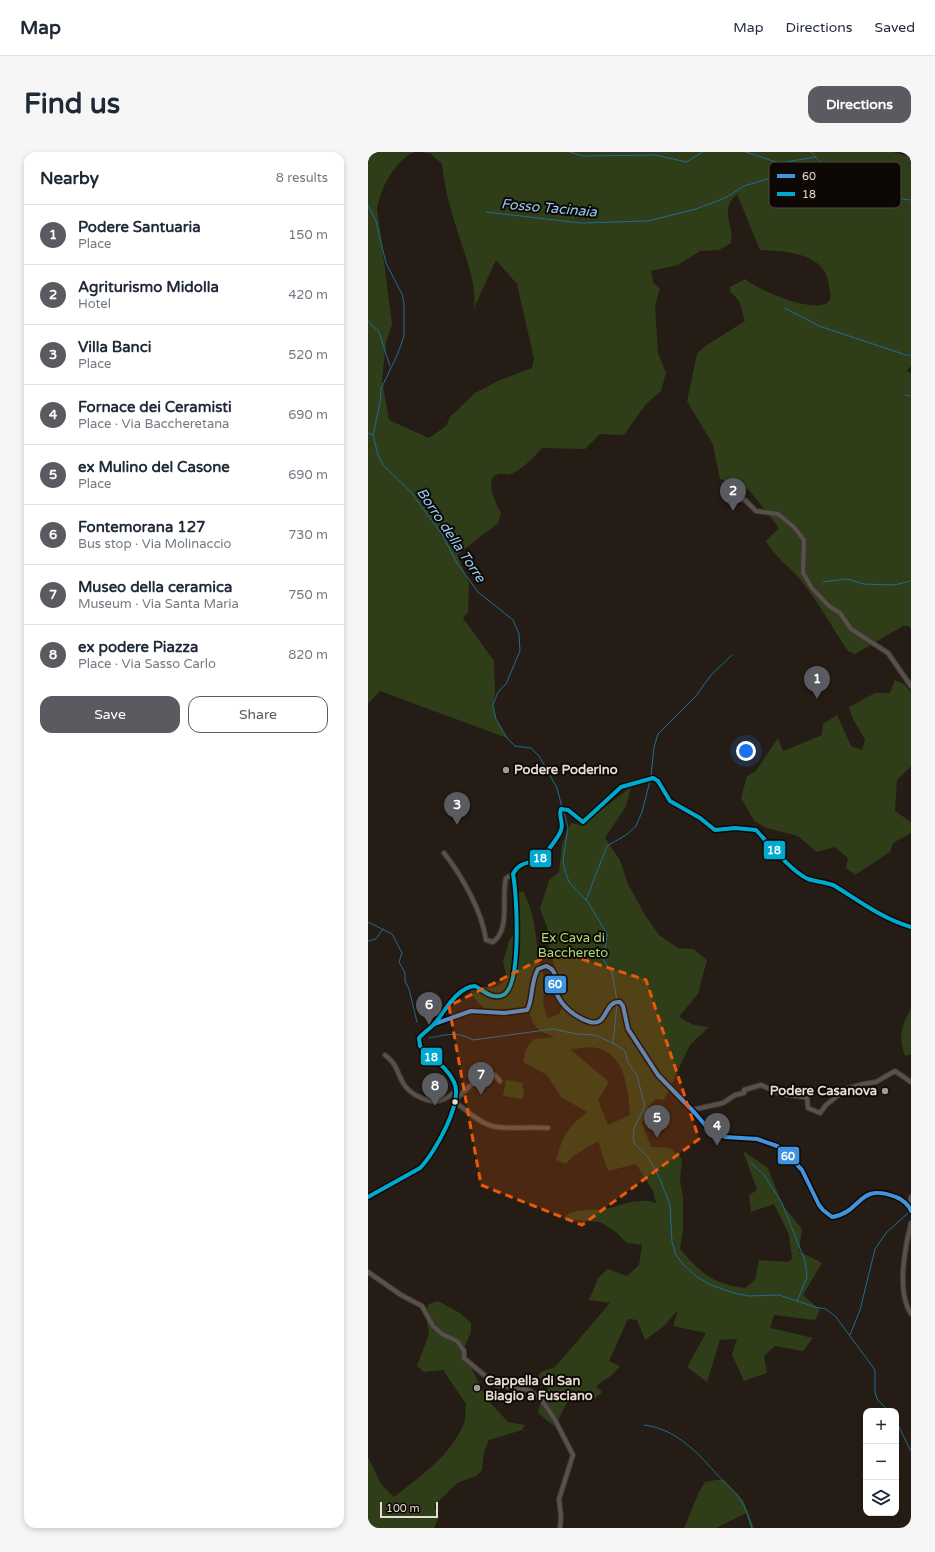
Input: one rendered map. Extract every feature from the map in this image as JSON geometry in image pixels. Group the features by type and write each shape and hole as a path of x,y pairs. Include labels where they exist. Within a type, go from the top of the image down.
{"street":[{"path":"730,495 745,500 756,511 778,514 794,527 804,540 803,573 812,588 829,606 840,613 851,629 888,653 911,686"},
{"path":"444,853 474,902 484,924 486,940 493,942 497,939 502,926 505,909 504,884 506,878 528,862 541,858 554,842 562,829 561,809 568,810 582,822 585,821 621,787 653,778 658,781 670,801 700,818 715,830 735,828 756,830 787,862 808,879 830,884 857,902 899,924 911,927"},
{"path":"368,1197 420,1168 426,1162 445,1128 456,1100 456,1088 443,1065 424,1050 419,1042 424,1032 434,1024 445,1008 460,993 471,986 475,986 486,993 497,996 503,995 509,991 514,974 516,952 513,874"},
{"path":"434,1024 470,1011 504,1013 527,1010 529,1007 531,989 535,974 542,967 546,966 553,970 556,974 556,993 561,1002 565,1007 582,1018 592,1022 599,1022 604,1018 610,1005 616,1002 623,1006 628,1029 658,1075 710,1131 719,1136 751,1138 772,1144 782,1150 802,1170 819,1205 832,1217 848,1212 866,1194 872,1193 885,1193 897,1197 909,1207 911,1212"},
{"path":"385,1055 396,1065 402,1082 412,1093 422,1100 443,1100 456,1088"},
{"path":"692,1110 723,1103 735,1095 744,1092 744,1090 761,1085 782,1094 807,1098 808,1108 820,1113 826,1105 846,1089 876,1082 895,1071 911,1082"},
{"path":"456,1100 478,1079 495,1075 500,1081"},
{"path":"456,1100 474,1116 491,1126 505,1128 530,1126 548,1128"},
{"path":"909,1207 911,1197"},
{"path":"911,1223 904,1265 904,1299 905,1305 911,1314"},
{"path":"368,1272 398,1293 422,1306 433,1326 442,1334 456,1341 464,1351 464,1358 496,1385 529,1390 541,1399 550,1412 573,1455 559,1500 561,1517 560,1528"}],"highlighted area":[{"path":"557,951 646,980 699,1139 582,1225 481,1185 449,1006"}],"green space":[{"path":"368,152 415,152 401,161 390,175 382,191 377,208 392,324 386,343 382,380 389,420 429,438 446,426 450,417 475,393 500,380 532,368 534,359 517,284 496,260 474,308 473,282 448,200 442,164 431,154 421,152 893,152 911,157 911,366 906,371 911,373 911,629 909,626 903,626 855,654 848,651 805,586 777,556 766,541 779,528 749,490 720,479 713,445 687,401 697,354 704,347 745,321 739,301 730,291 730,287 745,279 761,289 800,303 822,305 829,301 830,298 826,275 821,267 813,260 792,253 760,250 737,194 732,200 728,211 731,229 731,243 719,250 700,251 678,265 651,271 653,282 660,289 655,305 658,353 666,373 661,391 645,405 624,435 600,434 585,449 542,448 520,469 510,475 499,474 494,476 491,486 492,492 501,513 498,523 457,555 469,583 468,612 463,618 494,661 495,694 493,705 496,719 507,738 380,691 368,704"},
{"path":"895,680 904,684 911,692 911,766 897,780 895,811 911,822 911,833 893,843 890,852 855,875 846,868 848,858 835,847 817,852 798,836 766,828 754,821 741,798 747,776 756,771 778,738 783,751 822,735 823,724 837,715 851,746 862,750 865,740 853,719 849,707 875,693 890,693"},
{"name":"Ex Cava di Bacchereto","path":"631,787 626,806 605,838 620,860 628,884 645,915 659,935 678,948 694,949 707,960 698,994 679,1017 694,1025 709,1027 690,1045 664,1100 655,1099 648,1107 642,1123 651,1147 670,1148 682,1159 680,1181 683,1197 683,1231 680,1249 701,1271 708,1276 733,1286 745,1288 755,1280 759,1260 788,1262 792,1259 789,1235 774,1204 751,1212 749,1195 757,1190 743,1151 768,1168 782,1204 802,1229 799,1251 822,1263 803,1295 820,1310 815,1320 774,1315 770,1328 813,1338 803,1351 775,1346 764,1356 767,1373 744,1381 732,1355 737,1339 720,1340 707,1382 687,1367 706,1333 673,1326 678,1310 664,1326 645,1340 637,1320 628,1319 609,1361 620,1366 612,1375 596,1386 602,1392 595,1399 572,1392 555,1427 538,1413 548,1388 535,1381 541,1372 555,1367 610,1303 589,1300 598,1278 608,1269 627,1276 639,1265 642,1245 627,1243 617,1233 600,1222 563,1219 572,1212 602,1210 637,1201 656,1203 653,1191 636,1164 608,1171 598,1141 573,1156 566,1164 556,1160 564,1138 570,1128 587,1112 561,1097 547,1075 523,1062 526,1049 534,1039 555,1037 539,1030 536,1027 528,1008 487,1010 479,1004 469,989 477,985 486,988 493,988 507,979 503,962 509,941 518,929 518,893 523,891 530,907 534,923 539,960 544,979 543,1002 545,1012 548,1018 559,1014 565,1002 558,988 560,980 549,951 547,927 540,909 549,880 559,872 562,844 571,823 582,825","holes":["592,1047 602,1049 613,1057 622,1071 629,1098 630,1115 608,1125 598,1100 609,1082 570,1049"]},
{"path":"911,1009 911,1054 905,1056 901,1037 903,1026"},
{"path":"506,1080 523,1083 523,1099 503,1096"},
{"path":"438,1301 460,1313 471,1323 471,1332 464,1348 471,1367 487,1399 508,1422 525,1425 522,1430 489,1440 484,1452 482,1470 476,1476 457,1483 434,1506 439,1517 434,1528 368,1528 368,1457 381,1484 394,1497 424,1473 443,1455 451,1446 465,1421 466,1404 443,1370 424,1372 417,1366 429,1334 425,1312 429,1304"},
{"path":"724,1480 743,1500 754,1528 751,1528 746,1513 716,1528 684,1528 699,1492 705,1482"}],"waterway":[{"path":"570,152 582,156 656,155 686,162 703,152"},
{"path":"746,152 776,162"},
{"path":"811,152 820,162"},
{"path":"785,162 816,157"},
{"name":"Fosso Tacinaia","path":"486,212 581,223 648,221 696,209 725,198 744,186 769,179"},
{"name":"Fosso Tacinaia","path":"901,199 911,200"},
{"name":"Borro della Torre","path":"368,205 376,221 386,263 402,294 404,303 404,336 398,353 381,389 380,403 373,435 378,455 383,465 410,491 442,534 457,563 478,592 513,620 519,634 520,651 506,684 498,692 493,705 496,719 507,738 515,746 531,748 539,756 557,788 562,807"},
{"path":"785,308 819,326 906,355 911,355"},
{"path":"368,321 379,332 390,366"},
{"path":"905,395 911,396"},
{"name":"Borro della Torre","path":"368,433 373,435"},
{"path":"823,582 847,579 864,584 894,585 911,581"},
{"path":"651,776 654,747 658,734 696,696 711,675 732,655"},
{"path":"586,900 607,846 626,835 636,826 642,812 650,781"},
{"name":"Borro della Torre","path":"563,810 568,827 563,861 565,871 569,882 588,902 607,934 604,961 612,972 617,1001"},
{"path":"368,922 392,934 402,953 399,962 405,973 405,981 409,989 417,1022"},
{"path":"368,941 376,939 383,929"},
{"name":"Borro della Torre","path":"613,1043 617,1004"},
{"path":"429,1038 446,1035 462,1035 473,1040 553,1029 576,1034 595,1035 613,1043 625,1051 628,1062 637,1076 645,1106 634,1128 633,1139 635,1144 649,1158 660,1179 670,1205 672,1242 676,1255 697,1277 711,1285 748,1296 779,1295 815,1307 826,1309 836,1317 875,1370 875,1392 877,1399 886,1408"},
{"path":"751,1163 764,1175 782,1203 805,1261 807,1277 797,1301"},
{"path":"850,1335 860,1310 875,1249 886,1233 908,1213"},
{"path":"644,1425 668,1432 679,1438 698,1454 738,1496 746,1509 752,1528"},
{"path":"899,1427 911,1451"}],"transit line":[{"name":"18","path":"368,1197 420,1168 440,1140 455,1102 456,1091 451,1076 424,1051 420,1046 419,1038 433,1025 452,1000 469,987 475,986 488,994 495,996 503,995 509,988 516,958 517,939 516,900 513,874 519,866 541,858 552,845 562,827 560,814 561,809 568,810 583,822 621,787 653,778 658,781 670,801 700,818 715,830 735,828 756,830 781,857 795,870 808,879 835,886 881,914 901,924 911,927"},
{"name":"60","path":"434,1024 471,1011 504,1013 527,1010 529,1007 535,974 538,969 546,966 555,974 555,988 561,1002 579,1018 590,1022 600,1021 611,1005 615,1002 620,1002 623,1006 628,1029 658,1075 695,1113 710,1131 725,1137 757,1139 782,1149 802,1170 819,1205 832,1217 850,1210 867,1195 874,1193 883,1193 898,1198 907,1204 911,1211"}],"place":[{"name":"Agriturismo Midolla","path":"733,511"},
{"name":"Podere Santuaria","path":"817,699"},
{"name":"Podere Poderino","path":"506,770"},
{"name":"Villa Banci","path":"457,825"},
{"name":"Fontemorana 127","path":"429,1025"},
{"name":"Podere Casanova","path":"885,1091"},
{"name":"Museo della ceramica","path":"481,1095"},
{"name":"ex podere Piazza","path":"435,1106"},
{"name":"ex Mulino del Casone","path":"657,1138"},
{"name":"Fornace dei Ceramisti","path":"717,1146"},
{"name":"Cappella di San Biagio a Fusciano","path":"477,1388"}]}
